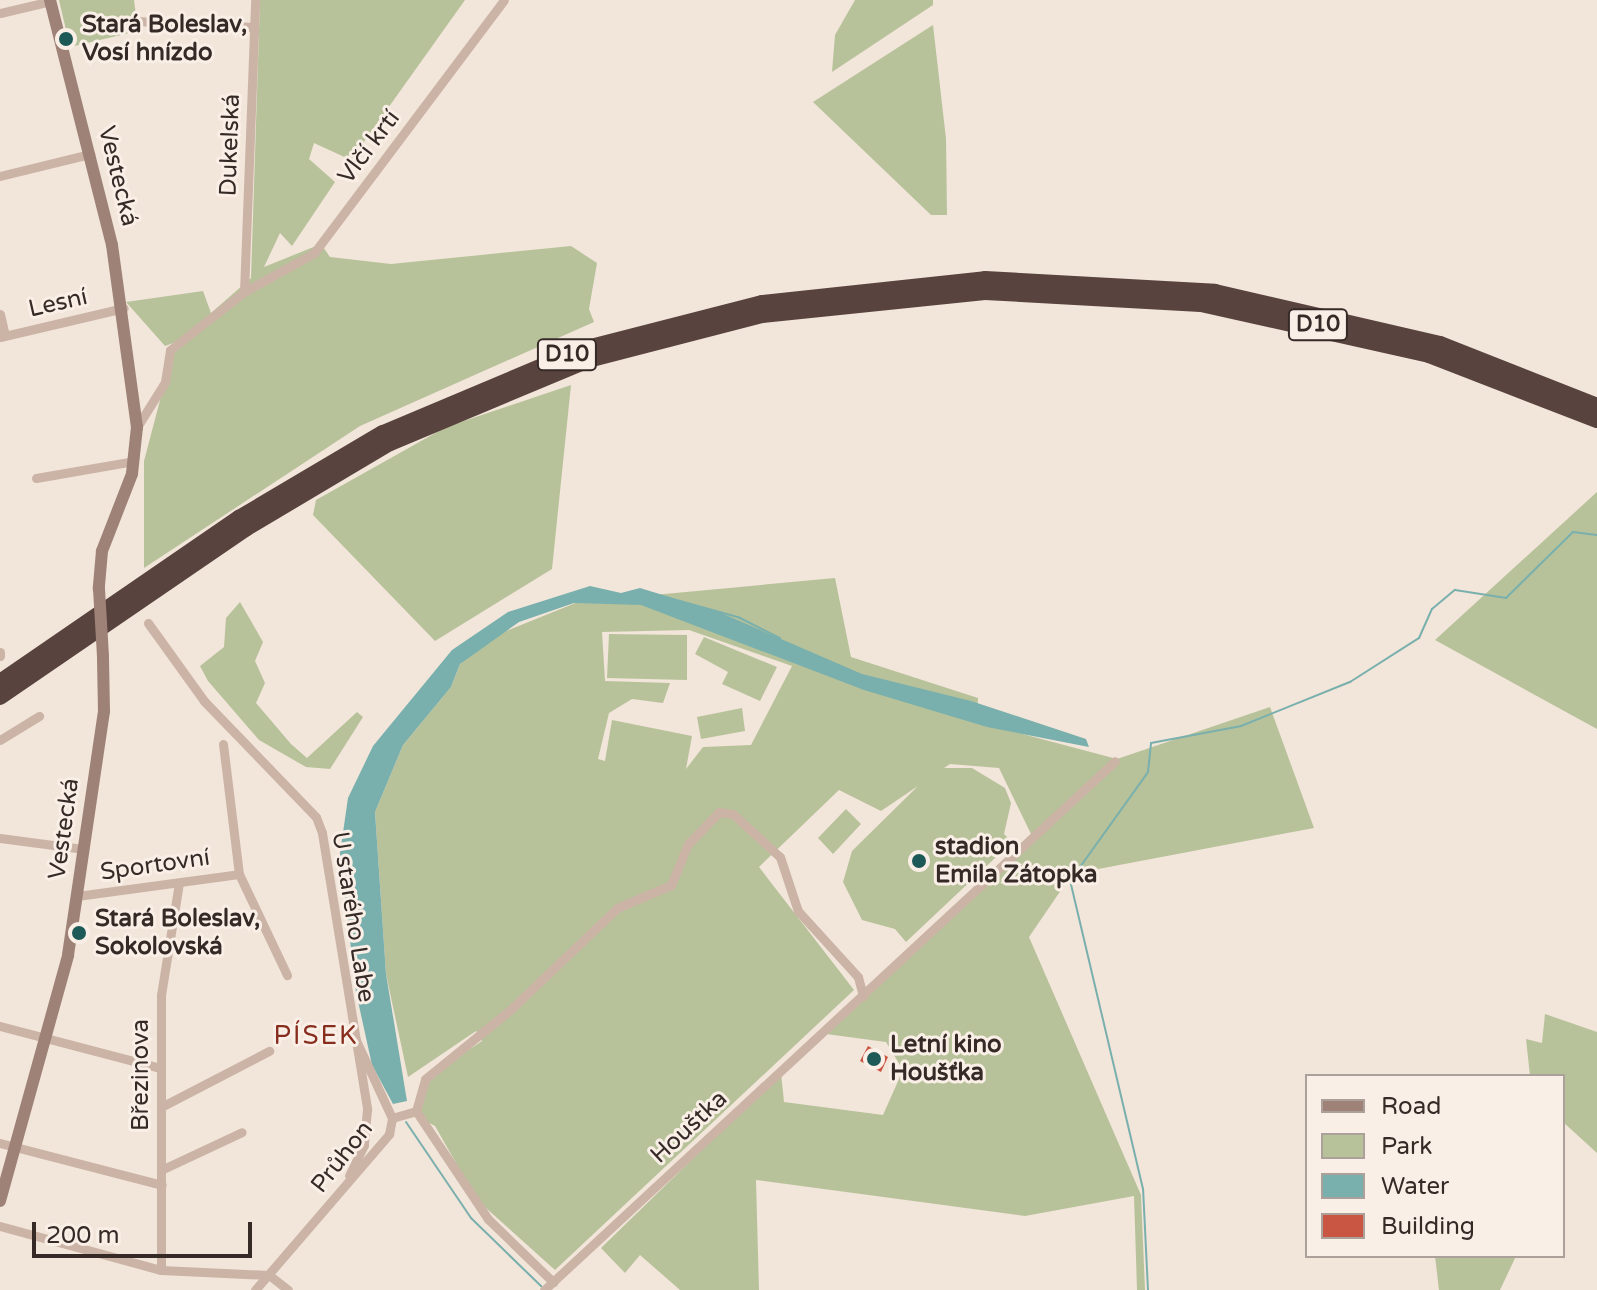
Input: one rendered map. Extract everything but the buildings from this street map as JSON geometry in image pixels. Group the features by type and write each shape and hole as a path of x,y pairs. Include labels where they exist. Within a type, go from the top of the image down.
{"highway":[{"name":"D10","path":"0,697 192,557 383,433 583,349 762,303 985,285 1142,283 1289,305 1440,344 1597,406"},
{"name":"D10","path":"1025,285 1172,300 1350,332 1597,420"},
{"name":"D10","path":"0,682 175,569"}],"street":[{"name":"Dukelská","path":"244,292 255,0"},
{"name":"Vlčí krtí","path":"137,427 165,382 170,350 244,292 314,253 504,0"},
{"path":"0,13 50,1"},
{"name":"Vestecká","path":"0,1201 44,1038 77,896 104,711 99,589 102,551 134,461 137,427 124,308 90,154 50,1"},
{"path":"136,21 254,27"},
{"path":"0,176 90,154"},
{"name":"Lesní","path":"2,336 124,308"},
{"path":"0,314 2,336"},
{"path":"36,478 134,461"},
{"name":"U starého Labe","path":"148,623 238,738 316,817 349,1029 368,1125 349,1176"},
{"path":"0,740 39,716"},
{"path":"223,744 239,874 287,975"},
{"name":"Houštka","path":"548,1287 1115,761"},
{"path":"548,1287 480,1209 416,1111 425,1079 617,908 671,885 692,840 726,811 780,857 798,911 858,977 863,996"},
{"path":"0,838 84,849"},
{"name":"Sportovní","path":"77,896 239,874"},
{"name":"Březinova","path":"161,1270 161,995 179,882"},
{"path":"0,1026 160,1068"},
{"path":"349,1029 392,1118 416,1111"},
{"path":"161,1107 269,1051"},
{"name":"Průhon","path":"255,1290 349,1176 389,1134 392,1118"},
{"path":"161,1170 242,1132"},
{"path":"0,1143 162,1185"},
{"path":"0,1226 161,1270 269,1275 288,1290"}],"green space":[{"path":"59,0 134,0 138,31 70,47"},
{"path":"260,0 465,0 351,160 314,143 309,159 335,182 292,246 280,233 264,267 321,244 330,257 391,264 571,246 597,263 589,309 594,322 360,426 144,568 144,461 173,351 184,339 165,346 126,302 203,291 211,313 251,278"},
{"path":"855,0 933,0 933,5 832,72 835,35"},
{"path":"933,25 946,139 947,215 931,215 813,102"},
{"path":"571,385 552,569 435,641 313,515 316,500 446,427"},
{"path":"1597,492 1597,729 1435,640"},
{"path":"835,578 851,657 978,698 977,722 1117,759 1270,707 1314,828 1072,874 1029,937 1141,1195 1145,1290 1137,1290 1134,1196 1025,1216 756,1180 759,1290 680,1290 640,1255 625,1273 601,1248 781,1073 784,1102 883,1115 903,1070 886,1042 826,1034 1031,834 999,768 950,764 944,768 972,768 1005,788 1011,803 1004,834 1012,842 906,942 895,929 862,920 843,882 852,851 918,786 881,811 839,790 759,867 854,990 555,1270 477,1200 435,1126 411,1113 430,1076 482,1041 476,1031 408,1077 386,974 375,812 403,745 451,687 460,664 494,636 578,602","holes":["689,630 792,666 751,745 703,747 686,769 692,736 612,720 605,761 598,759 609,713 632,699 663,703 670,683 605,681 602,632"]},
{"path":"240,602 263,642 255,661 265,683 256,703 291,744 307,758 357,712 363,717 330,769 306,767 259,740 208,681 200,666 224,647 226,618"},
{"path":"609,634 687,635 687,680 607,678"},
{"path":"704,637 777,667 760,701 722,684 728,672 695,654"},
{"path":"742,708 745,731 701,739 697,717"},
{"path":"846,809 861,824 833,854 818,838"},
{"path":"1545,1014 1597,1032 1597,1153 1565,1124 1565,1074 1530,1074 1526,1039 1542,1043"},
{"path":"1435,1258 1515,1258 1500,1290 1439,1290"}],"water":[{"path":"590,586 621,593 640,588 721,613 862,674 971,701 1086,739 1089,747 987,727 864,690 641,605 574,603 519,622 460,664 451,687 403,745 375,812 386,974 407,1101 393,1104 372,1065 356,992 340,853 348,798 373,746 452,650 508,612"}],"waterway":[{"path":"1148,1290 1143,1189 1070,881 1148,772 1151,743 1241,726 1350,682 1419,638 1432,609 1455,590 1506,598 1573,532 1597,535"},
{"path":"644,591 738,617 780,638"},
{"path":"406,1122 471,1218 541,1286"}],"place":[{"name":"Stará Boleslav, Vosí hnízdo","path":"66,39"},
{"name":"stadion Emila Zátopka","path":"919,861"},
{"name":"Stará Boleslav, Sokolovská","path":"79,933"},
{"name":"Letní kino Houšťka","path":"874,1059"}],"district":[{"name":"PÍSEK","path":"316,1036"}]}
